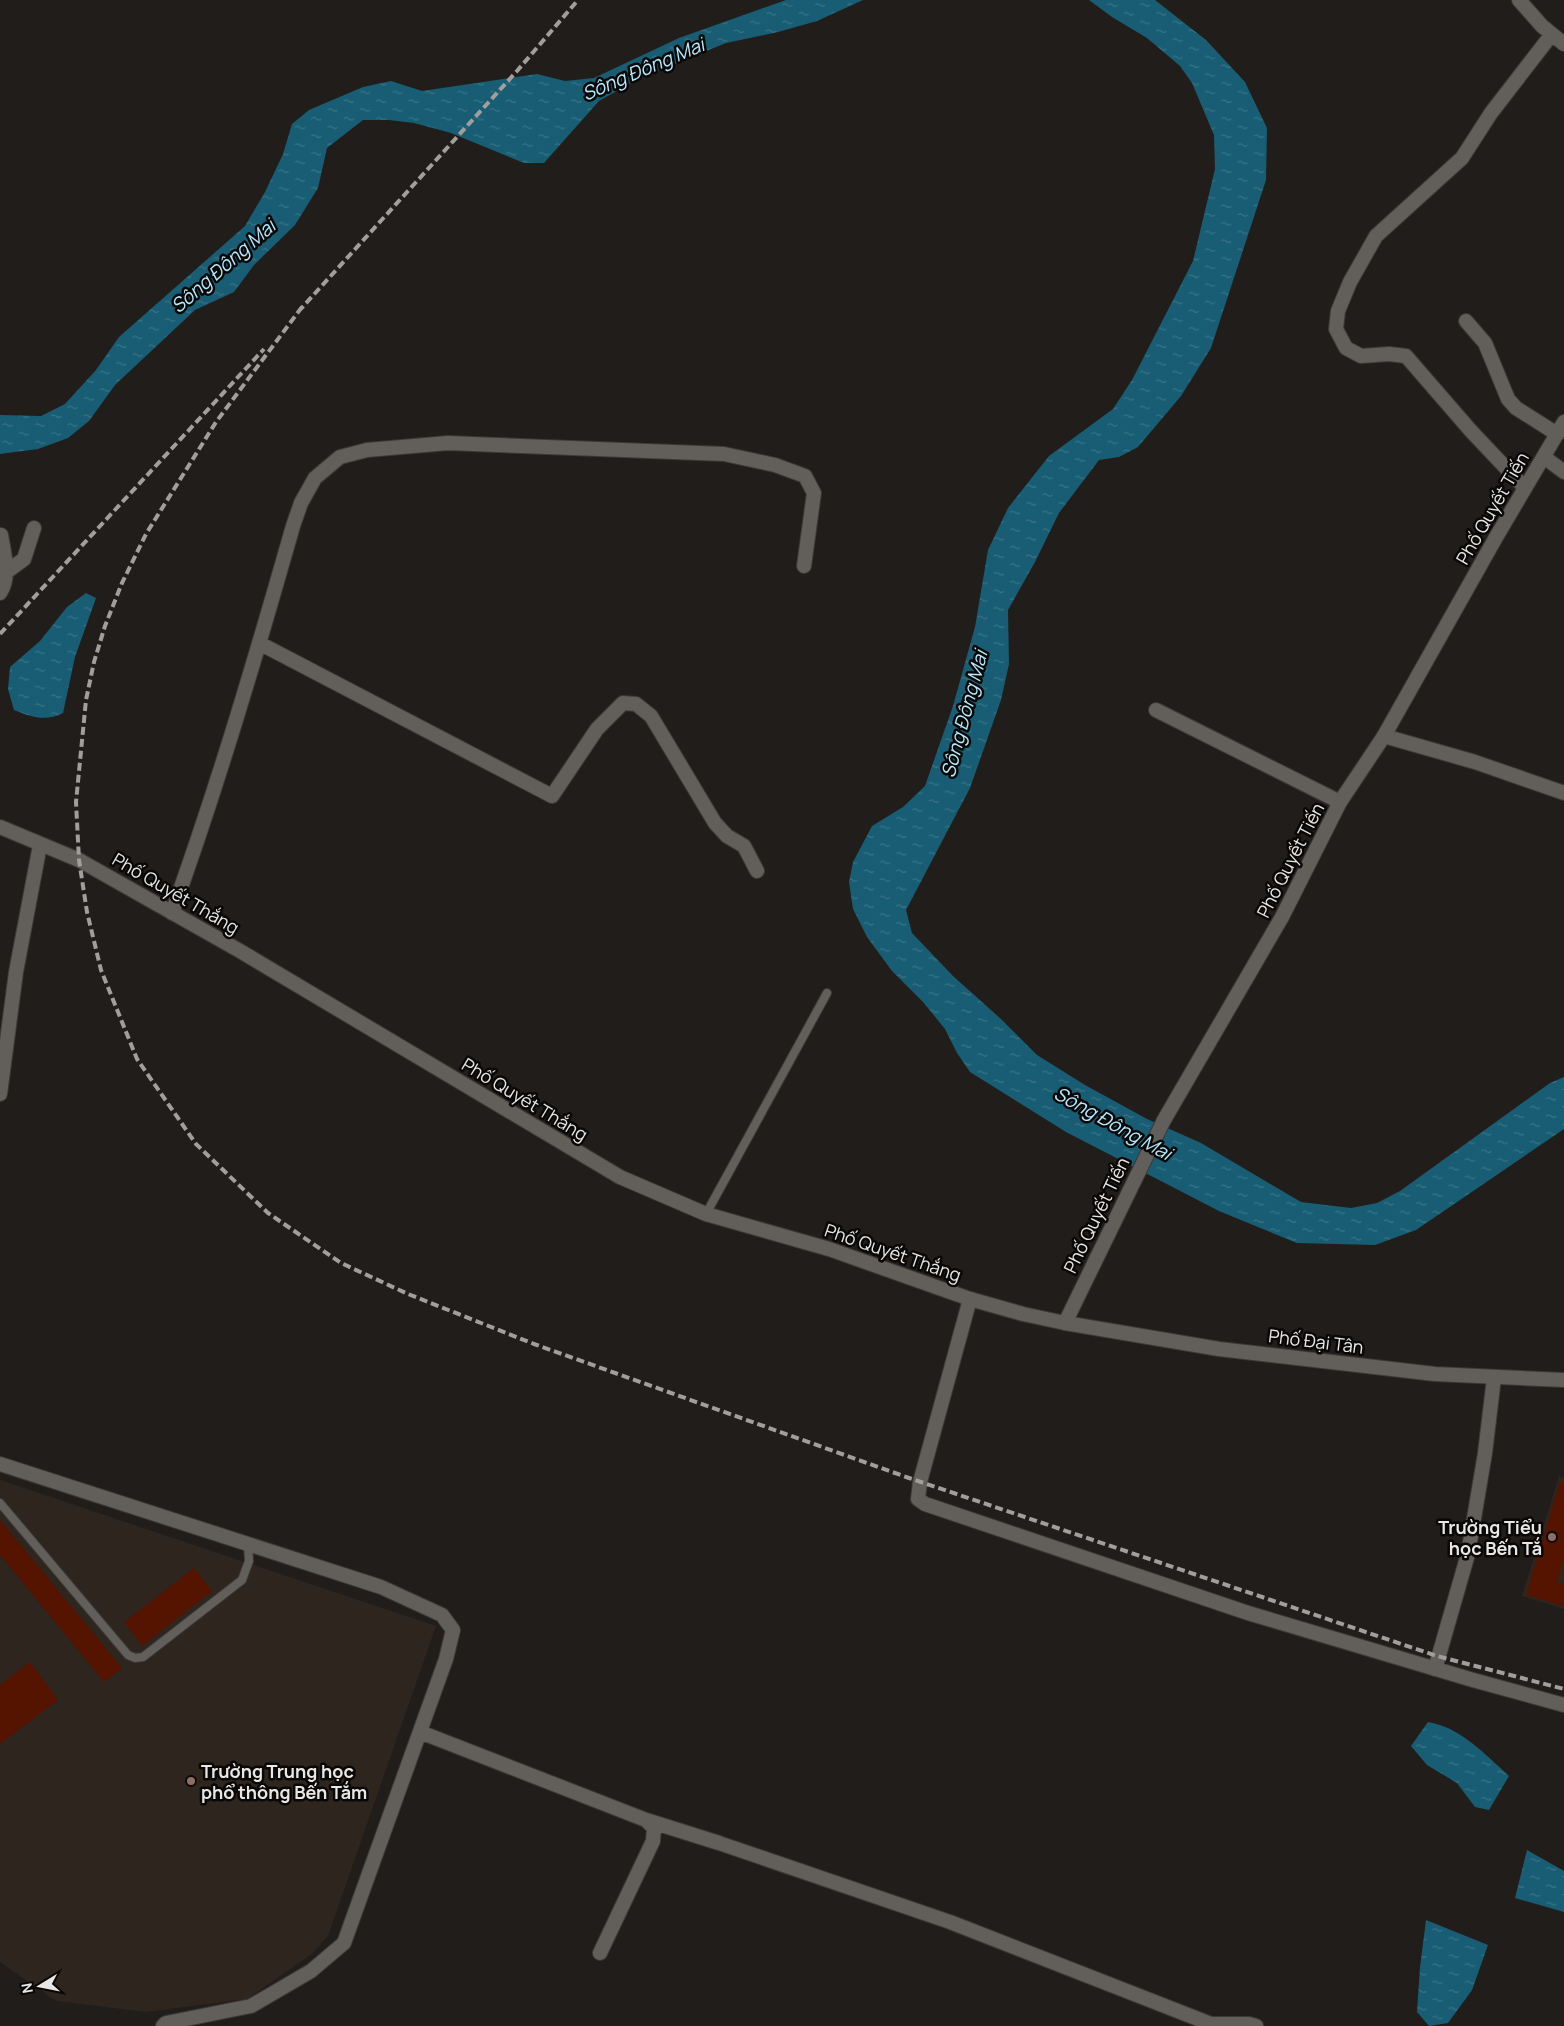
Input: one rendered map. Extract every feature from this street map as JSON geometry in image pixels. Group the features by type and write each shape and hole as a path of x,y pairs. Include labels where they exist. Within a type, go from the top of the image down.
{"street":[{"path":"1519,0 1564,44"},
{"path":"1525,488 1471,431 1406,356 1389,354 1361,356 1346,348 1336,329 1338,311 1358,267 1376,236 1462,158 1491,113 1552,34"},
{"path":"1466,321 1485,343 1508,399 1516,408 1561,428"},
{"name":"Phố Quyết Tiến","path":"1065,1323 1164,1120 1282,917 1340,802 1384,736 1561,428"},
{"path":"172,913 205,820 301,503 315,478 340,457 367,450 448,443 724,454 774,465 805,476 814,493 804,566"},
{"path":"1544,456 1564,472"},
{"path":"5,573 24,559 34,528"},
{"path":"0,593 4,587 6,565 1,535"},
{"path":"259,643 552,796 596,729 623,703 636,704 651,716 711,816 727,836 744,846 757,871"},
{"path":"1156,710 1340,802"},
{"path":"1384,736 1475,762 1564,793"},
{"name":"Phố Quyết Thắng","path":"0,827 79,860 620,1177 706,1214 830,1249 970,1299 1023,1314 1065,1323"},
{"path":"0,1094 16,972 40,845"},
{"path":"970,1299 920,1482 918,1499 925,1504 1248,1613 1564,1705"},
{"name":"Phố Đại Tân","path":"1065,1323 1219,1349 1435,1374 1564,1380"},
{"path":"1435,1669 1468,1554 1485,1453 1494,1378"},
{"path":"0,1464 248,1546 381,1587 442,1615 453,1630 446,1659 344,1943 311,1971 251,2006 166,2024 164,2026"},
{"path":"420,1732 646,1820 950,1922 1210,2025 1249,2024 1256,2026"},
{"path":"600,1953 653,1840 654,1828 646,1820"}],"lane":[{"path":"706,1214 828,993"},
{"path":"0,1503 128,1655 135,1658 143,1657 242,1580 249,1561 248,1546"}],"shaded area":[{"name":"Trường Tiểu học Bến Tắ","path":"1559,1476 1564,1478 1564,1609 1522,1596"},
{"name":"Trường Trung học phổ thông Bến Tắm","path":"0,1480 436,1626 328,1936 312,1954 247,1999 146,2012 56,2001 0,1962"}],"water":[{"name":"Sông Đông Mai","path":"786,0 863,0 817,21 778,32 726,43 640,78 599,101 544,163 524,163 451,133 414,123 389,120 363,120 327,148 318,188 295,225 254,265 234,292 195,310 115,385 89,421 68,438 38,449 0,454 0,415 41,416 65,404 96,370 119,337 245,226 265,192 283,154 292,124 309,110 363,87 391,81 422,91 537,74 565,81 594,78 679,38"},
{"name":"Sông Đông Mai","path":"1089,0 1155,0 1206,40 1245,82 1267,128 1266,180 1211,348 1181,396 1138,447 1119,457 1099,460 1059,513 1035,562 1008,610 1009,664 1001,700 970,788 906,910 912,933 953,976 1001,1019 1037,1055 1085,1085 1147,1119 1201,1143 1301,1202 1351,1208 1377,1203 1400,1191 1550,1083 1564,1077 1564,1129 1416,1230 1375,1245 1297,1243 1219,1211 1066,1132 970,1072 957,1053 945,1029 923,1002 892,971 867,937 853,909 849,882 853,862 872,826 903,807 925,786 953,706 975,627 988,550 1008,508 1049,456 1113,409 1132,380 1193,261 1215,169 1214,135 1192,83 1180,66 1147,38 1112,17"},
{"path":"86,593 96,598 75,657 63,713 57,716 38,718 14,710 8,689 10,667 40,641 67,607"},
{"path":"1428,1722 1440,1725 1462,1736 1482,1751 1509,1776 1489,1810 1475,1807 1457,1783 1427,1765 1411,1746"},
{"path":"1527,1850 1564,1871 1564,1912 1515,1898"},
{"path":"1426,1920 1488,1945 1472,1990 1448,2023 1429,2026 1417,2012"}],"building":[{"name":"Trường Tiểu học Bến Tắ","path":"1560,1481 1564,1482 1564,1559 1557,1582 1564,1584 1564,1606 1526,1595"},
{"path":"0,1520 122,1668 104,1682 0,1555"},
{"path":"194,1568 212,1591 142,1646 124,1622"},
{"path":"30,1662 58,1700 0,1744 0,1685"}],"railway":[{"path":"298,312 517,71 578,0"},
{"path":"302,307 216,422 146,534 122,583 105,626 94,662 86,700 76,802 79,860 87,912 101,970 137,1059 196,1144 268,1213 341,1263 408,1294 534,1344 909,1478 1437,1656 1564,1689"},
{"path":"0,634 264,349"}],"place":[{"name":"Trường Tiểu học Bến Tắ","path":"1552,1537"},
{"name":"Trường Trung học phổ thông Bến Tắm","path":"191,1781"}]}
